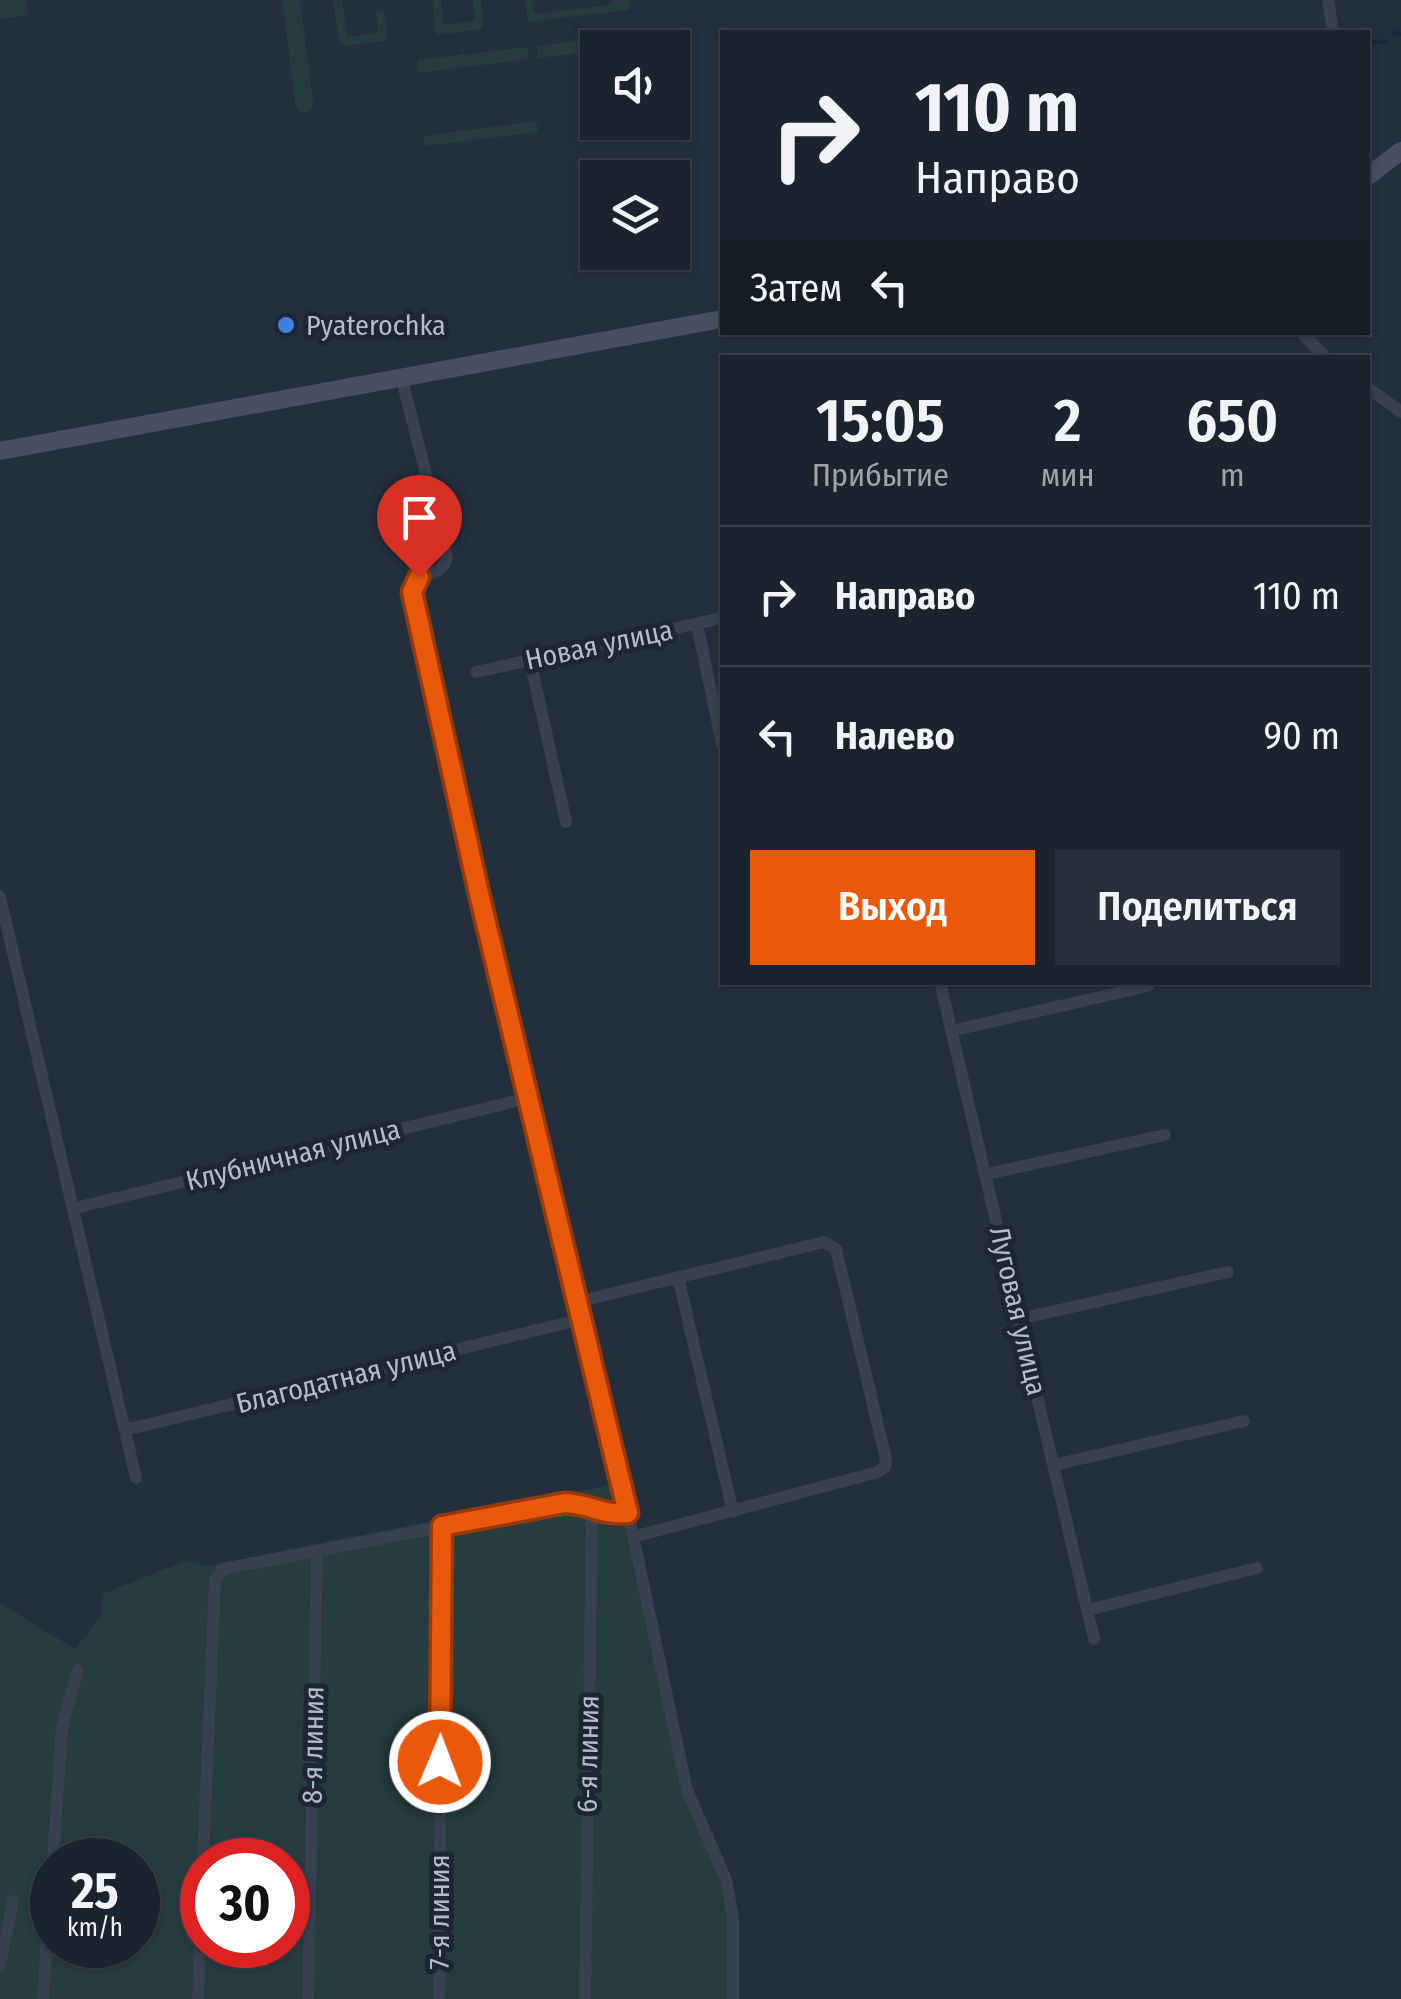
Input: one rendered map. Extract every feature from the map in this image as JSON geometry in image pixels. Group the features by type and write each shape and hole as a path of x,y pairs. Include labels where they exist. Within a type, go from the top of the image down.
{"main road":[{"path":"1370,174 1401,151"},
{"path":"0,451 720,319"}],"street":[{"path":"1328,0 1332,30"},
{"path":"401,376 446,557 445,566 419,577 412,592 480,898 628,1513 687,1790 726,1880 733,1917 733,1999"},
{"path":"1370,390 1399,413"},
{"name":"Новая улица","path":"476,672 720,618"},
{"path":"696,624 720,735"},
{"path":"530,660 566,822"},
{"path":"0,897 136,1478"},
{"name":"Луговая улица","path":"941,985 1094,1639"},
{"path":"952,1031 1148,986"},
{"name":"Клубничная улица","path":"74,1208 512,1102"},
{"path":"986,1174 1165,1135"},
{"path":"577,1302 824,1242 836,1249 885,1468 633,1537"},
{"path":"1019,1319 1228,1272"},
{"path":"678,1278 733,1512"},
{"name":"Благодатная улица","path":"125,1430 566,1324"},
{"path":"1054,1465 1244,1420"},
{"path":"204,1838 214,1580 223,1569 565,1503 580,1503 604,1514 628,1513"},
{"name":"6-я линия","path":"585,1999 592,1509"},
{"name":"7-я линия","path":"439,1999 442,1526"},
{"name":"8-я линия","path":"308,1999 317,1551"},
{"path":"1088,1610 1256,1568"},
{"path":"55,1838 62,1727 78,1670"},
{"path":"0,1964 13,1901"},
{"path":"43,1999 45,1968"},
{"path":"198,1999 199,1968"}],"green space":[{"path":"0,0 27,0 29,15 0,19"},
{"path":"282,0 300,0 313,102 306,112 299,111 295,104"},
{"path":"333,0 342,0 347,37 378,33 376,12 384,11 384,41 342,46"},
{"path":"432,0 441,0 444,25 475,21 473,0 481,0 484,25 481,29 436,35"},
{"path":"525,0 532,0 534,14 612,5 613,0 629,0 630,10 528,22"},
{"path":"580,41 580,53 538,58 537,46"},
{"path":"527,47 529,59 418,73 417,60"},
{"path":"536,121 538,132 425,146 423,136"},
{"path":"615,1484 682,1791 720,1881 728,1917 728,1999 0,1999 0,1603 75,1649 101,1617 102,1594 185,1561 207,1566"}],"waterway":[{"path":"1395,33 1401,34"},
{"path":"1370,43 1385,41"}],"place":[{"name":"Pyaterochka","path":"286,325"}],"route":[{"path":"419,577 412,592 471,860 628,1513 604,1514 580,1503 565,1503 442,1526 440,1762"}]}
